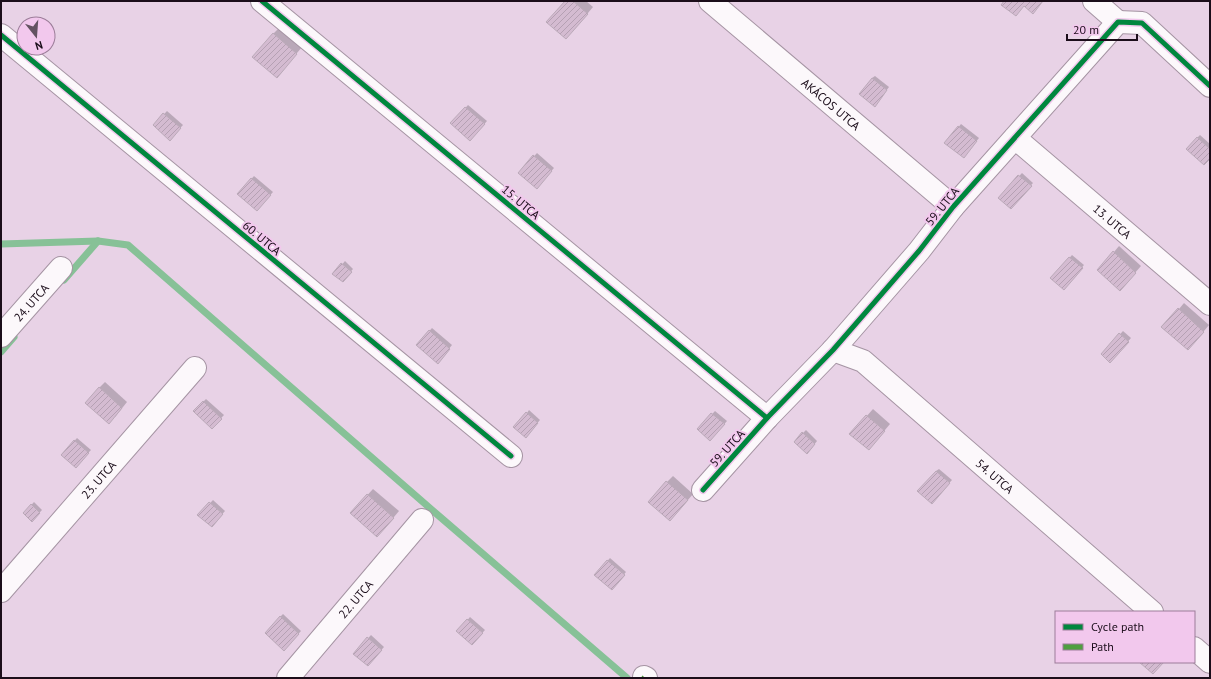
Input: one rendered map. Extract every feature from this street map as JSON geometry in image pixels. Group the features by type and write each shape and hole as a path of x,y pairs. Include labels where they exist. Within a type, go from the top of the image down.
{"street":[{"name":"15. UTCA","path":"262,1 767,418"},
{"name":"AKÁCOS UTCA","path":"710,1 952,207"},
{"path":"1094,1 1118,22 1142,23 1210,86"},
{"name":"59. UTCA","path":"703,490 767,418 833,350 919,251 952,207 1118,22"},
{"name":"60. UTCA","path":"1,35 511,456"},
{"name":"13. UTCA","path":"1015,138 1210,304"},
{"name":"24. UTCA","path":"1,336 61,268"},
{"name":"54. UTCA","path":"833,350 863,361 1151,611"},
{"name":"23. UTCA","path":"1,591 195,368"},
{"name":"22. UTCA","path":"288,678 422,520"},
{"path":"1195,649 1210,662"}],"building":[{"path":"565,1 573,1 588,14 566,39 546,22"},
{"path":"1004,1 1043,1 1033,14 1024,6 1016,16 1001,5"},
{"path":"273,33 297,54 277,78 252,57"},
{"path":"872,78 887,90 875,107 859,94"},
{"path":"465,107 485,124 470,141 450,123"},
{"path":"163,113 181,128 170,141 153,125"},
{"path":"958,126 977,141 964,158 944,143"},
{"path":"1197,137 1210,149 1210,159 1204,165 1186,149"},
{"path":"533,155 552,171 537,189 518,173"},
{"path":"1018,175 1032,186 1011,209 998,198"},
{"path":"251,178 271,195 257,211 237,194"},
{"path":"1113,251 1136,273 1120,291 1097,270"},
{"path":"1069,257 1083,268 1064,290 1050,278"},
{"path":"341,263 352,272 343,282 332,274"},
{"path":"1178,308 1204,332 1188,350 1161,327"},
{"path":"429,330 450,349 438,364 416,345"},
{"path":"1119,333 1129,342 1110,363 1101,354"},
{"path":"99,387 122,408 109,424 85,403"},
{"path":"203,401 222,419 212,429 193,411"},
{"path":"526,412 538,423 526,438 513,427"},
{"path":"711,413 725,424 710,441 697,429"},
{"path":"866,415 885,431 869,450 849,434"},
{"path":"802,432 815,444 807,454 794,442"},
{"path":"74,440 89,453 76,468 61,455"},
{"path":"936,471 950,483 932,504 917,491"},
{"path":"666,481 688,500 670,521 648,502"},
{"path":"367,494 394,518 377,537 350,513"},
{"path":"209,502 223,514 212,527 197,515"},
{"path":"31,504 40,513 32,522 23,513"},
{"path":"607,560 625,575 612,590 594,575"},
{"path":"280,616 299,634 284,651 265,633"},
{"path":"467,619 483,633 472,645 456,631"},
{"path":"367,637 382,650 368,666 353,654"},
{"path":"1140,663 1163,663 1153,674"}],"waterway":[{"path":"1,244 98,241 128,245 627,678"},
{"path":"64,280 98,241"},
{"path":"1,352 14,337"}],"cycle path":[{"path":"262,1 767,418"},
{"path":"703,490 767,418 833,350 919,251 953,207 1118,22 1142,23 1210,86"},
{"path":"1,35 511,456"}]}
